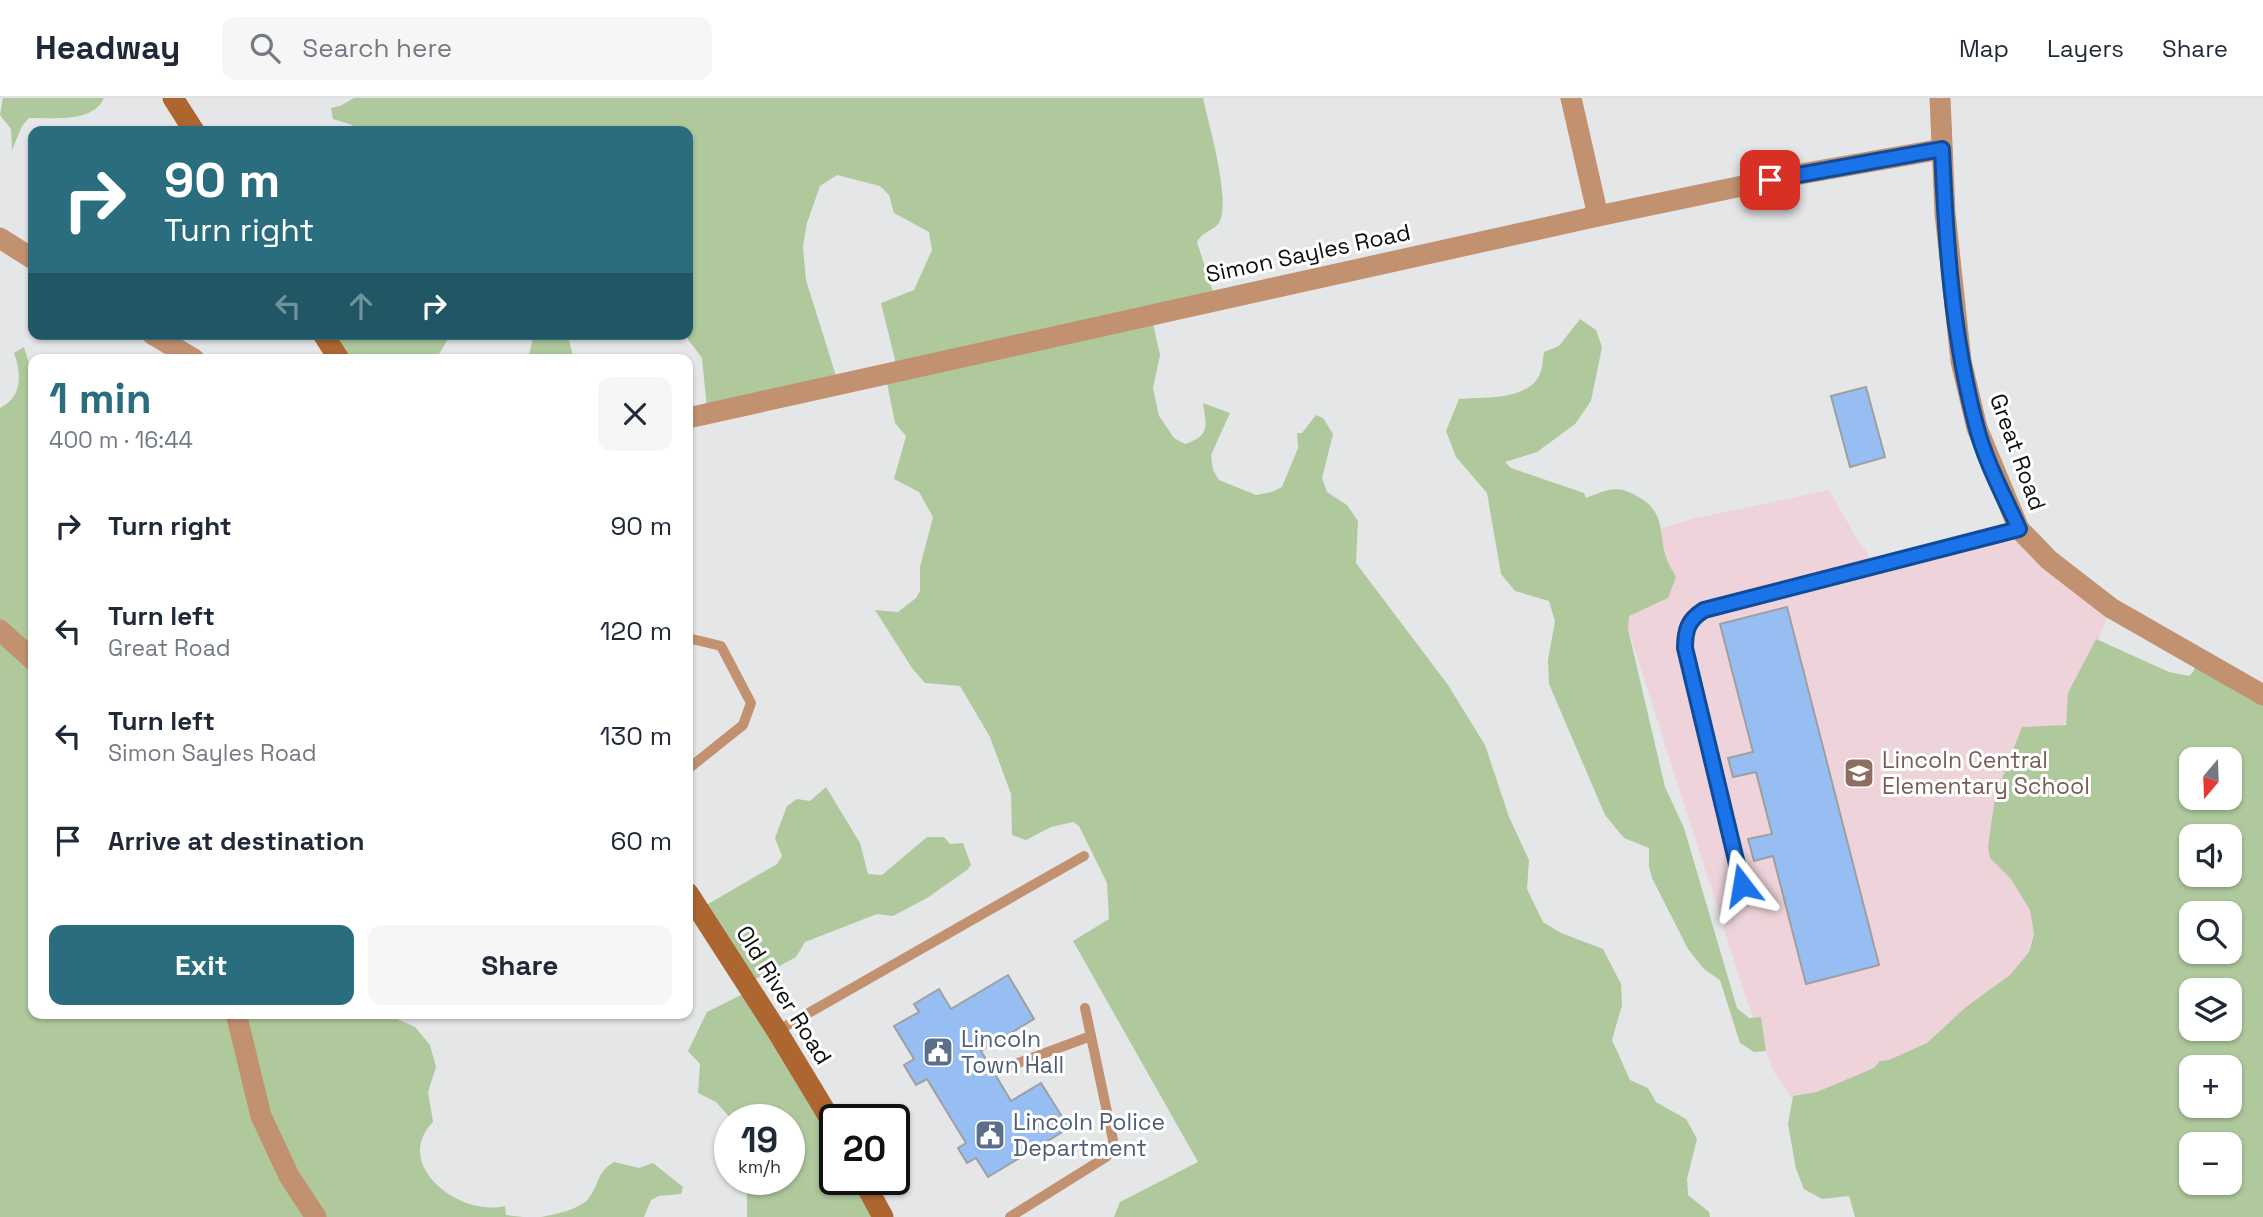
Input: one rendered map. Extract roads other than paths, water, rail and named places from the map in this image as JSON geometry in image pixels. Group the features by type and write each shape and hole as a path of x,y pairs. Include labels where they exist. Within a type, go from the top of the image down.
{"main road":[{"path":"173,98 191,126"},
{"name":"Old River Road","path":"693,901 821,1104"},
{"path":"871,1195 883,1217"}],"street":[{"path":"1571,98 1598,216"},
{"name":"Great Road","path":"1940,98 1946,225 1961,361 1976,428 2019,529 2049,560 2111,608 2263,695"},
{"name":"Simon Sayles Road","path":"693,417 1598,216 1795,175 1942,149"},
{"path":"0,238 28,256"},
{"path":"162,340 186,354"},
{"path":"0,630 28,655"},
{"path":"237,1019 261,1116 289,1176 316,1217"}],"lane":[{"path":"1742,885 1685,648 1685,633 1691,618 1704,610 2019,529"},
{"path":"693,639 721,646 751,703 743,725 693,765"},
{"path":"777,1031 1084,856"},
{"path":"1010,1217 1106,1157 1112,1149 1113,1140 1085,1008"},
{"path":"1010,1066 1091,1036"}],"place":[{"name":"Lincoln Central Elementary School","path":"1859,773"},
{"name":"Lincoln Town Hall","path":"938,1052"},
{"name":"Lincoln Police Department","path":"990,1135"}]}
